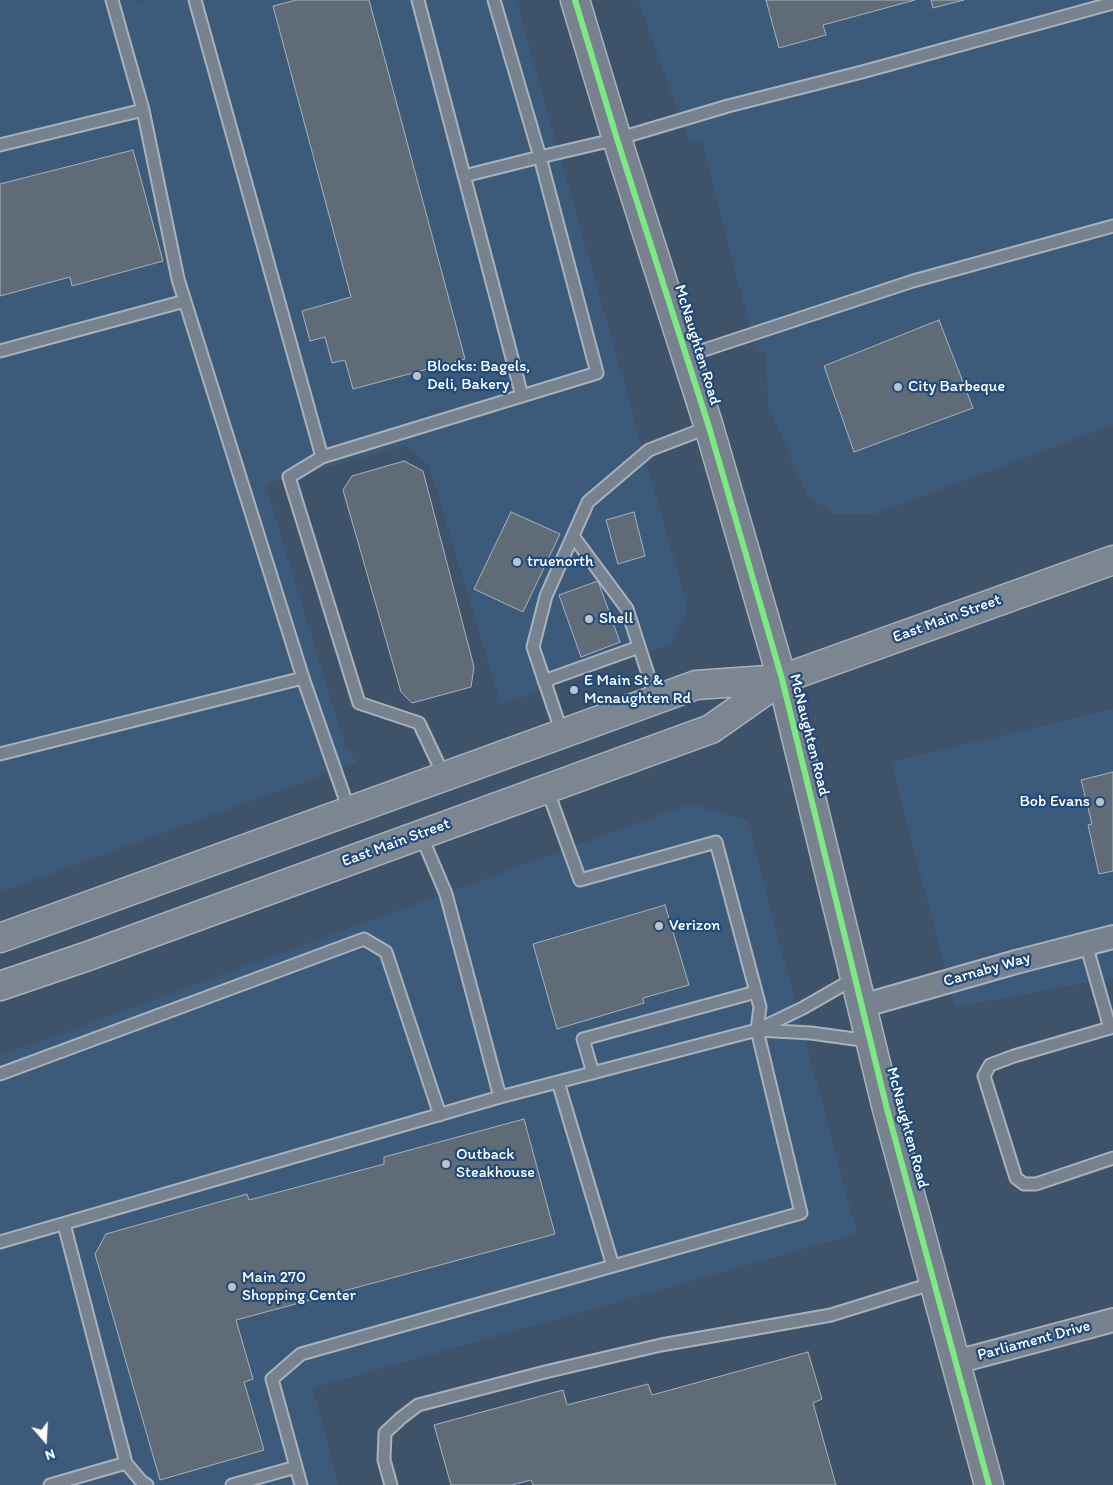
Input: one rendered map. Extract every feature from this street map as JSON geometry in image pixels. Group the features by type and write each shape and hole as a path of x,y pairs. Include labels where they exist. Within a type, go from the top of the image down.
{"main road":[{"name":"East Main Street","path":"0,986 88,956 711,729 782,679 1113,560"},
{"name":"East Main Street","path":"0,938 696,685 782,679"}],"street":[{"name":"McNaughten Road","path":"575,0 617,139 709,427 782,679 887,1109 989,1485"},
{"name":"Carnaby Way","path":"862,1006 1007,964 1113,937"},
{"name":"Parliament Drive","path":"956,1362 1113,1320"}],"lane":[{"path":"112,0 143,110 178,279 303,678 349,810"},
{"path":"195,0 322,457"},
{"path":"418,0 522,396"},
{"path":"444,776 419,723 359,703 289,477 322,457 597,373 540,157 494,0"},
{"path":"464,176 617,139 728,106 862,72 1113,3"},
{"path":"0,146 143,110"},
{"path":"686,356 913,280 1113,226"},
{"path":"0,351 185,301"},
{"path":"562,733 533,647 546,596 588,502 649,450 709,427"},
{"path":"573,536 627,608 656,699"},
{"path":"544,681 640,647"},
{"path":"0,754 303,678"},
{"path":"301,1485 272,1379 301,1354 801,1212 757,1030 760,1007 716,842 580,880 547,789"},
{"path":"421,835 446,894 500,1098"},
{"path":"0,1074 364,939 386,952 440,1114"},
{"path":"1086,944 1112,1028 1014,1056 990,1065 984,1076 1016,1178 1024,1184 1036,1184 1113,1158"},
{"path":"0,1242 440,1114 757,1030 803,1008 854,978"},
{"path":"593,1073 583,1039 756,992"},
{"path":"757,1030 870,1041"},
{"path":"558,1082 613,1266"},
{"path":"64,1224 126,1464 147,1485"},
{"path":"392,1485 384,1460 385,1433 418,1406 545,1372 661,1345 832,1315 934,1283"},
{"path":"50,1485 126,1464"},
{"path":"232,1485 296,1467"}],"shaded area":[{"path":"0,0 136,0 137,2 144,0 516,0 688,609 671,644 501,705 429,465 406,446 265,484 343,739 356,763 0,892"},
{"path":"638,0 1113,0 1113,425 874,514 834,514 807,495 768,405 766,354 756,351 702,141 689,142"},
{"path":"1113,709 1113,978 955,1007 891,762"},
{"path":"690,804 747,820 857,1234 313,1388 338,1485 0,1485 0,1056"}],"building":[{"path":"296,0 369,0 465,359 353,389 345,360 332,363 325,337 310,341 302,311 351,297 273,6"},
{"path":"766,0 915,0 823,25 826,35 779,48"},
{"path":"931,0 964,0 933,8"},
{"path":"133,150 163,261 72,286 70,277 0,296 0,184"},
{"name":"City Barbeque","path":"939,320 973,408 854,452 824,366"},
{"path":"404,461 423,471 474,667 471,687 412,703 401,692 343,490 352,476"},
{"name":"truenorth","path":"511,512 560,534 523,612 474,589"},
{"path":"634,512 645,556 618,564 606,520"},
{"name":"Shell","path":"598,581 620,642 581,657 559,595"},
{"name":"Bob Evans","path":"1113,772 1113,871 1099,874 1088,825 1092,824 1081,780"},
{"path":"665,905 689,985 643,998 644,1003 557,1029 533,944"},
{"name":"Main 270 Shopping Center","path":"524,1119 555,1234 236,1320 253,1379 244,1382 264,1450 160,1480 95,1254 106,1234 247,1194 249,1200 384,1164 384,1157"},
{"path":"808,1352 822,1399 813,1403 836,1485 533,1485 531,1480 512,1485 451,1485 434,1425 563,1390 567,1405 648,1384 652,1395"}],"cycle path":[{"path":"575,0 617,139 709,427 782,679 887,1109 989,1485"}],"place":[{"name":"Blocks: Bagels, Deli, Bakery","path":"417,376"},
{"name":"City Barbeque","path":"898,387"},
{"name":"truenorth","path":"517,562"},
{"name":"Shell","path":"589,619"},
{"name":"E Main St & Mcnaughten Rd","path":"574,690"},
{"name":"Bob Evans","path":"1100,802"},
{"name":"Verizon","path":"659,926"},
{"name":"Outback Steakhouse","path":"446,1164"},
{"name":"Main 270 Shopping Center","path":"232,1287"}]}
